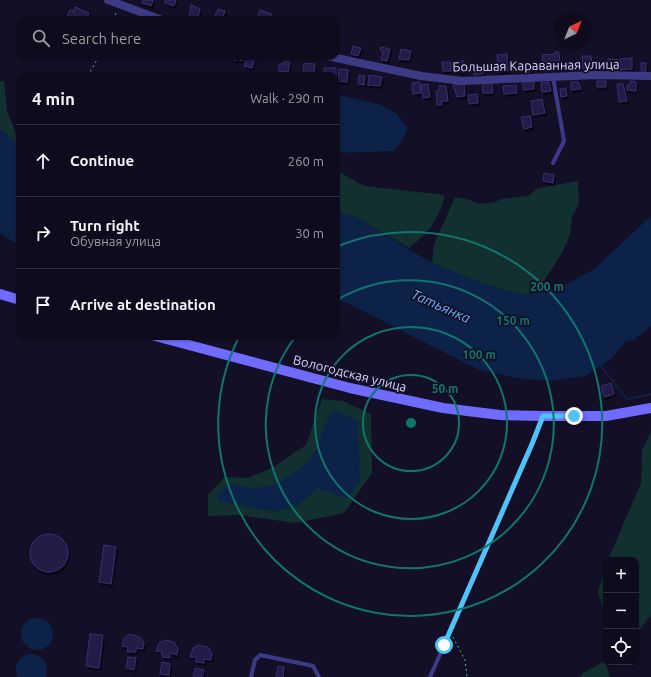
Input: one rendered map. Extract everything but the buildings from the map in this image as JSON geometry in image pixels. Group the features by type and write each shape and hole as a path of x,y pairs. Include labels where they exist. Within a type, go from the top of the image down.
{"main road":[{"path":"0,294 16,299"},
{"name":"Вологодская улица","path":"169,340 350,388 444,408 500,416 606,416 651,408"}],"street":[{"path":"108,0 118,4 129,4 154,16"},
{"name":"Большая Караванная улица","path":"340,59 422,76 463,81 553,76 651,76"}],"lane":[{"path":"553,76 564,141 553,163"},
{"path":"430,677 529,452 543,416"},
{"path":"251,677 255,660 260,656 309,664 313,666 319,677"}],"path":[{"path":"115,16 118,4"},
{"path":"90,72 97,60"},
{"path":"450,630 465,660 467,677"}],"green space":[{"path":"0,81 4,81 7,111 16,133 16,143 0,129"},
{"path":"340,172 364,186 445,195 436,219 428,231 409,248 357,218 340,212"},
{"path":"578,181 579,203 572,217 570,235 562,253 537,292 523,295 481,283 432,263 434,244 455,197 467,199 479,204 495,202 501,199 528,196 538,188"},
{"path":"322,399 343,401 371,414 372,473 344,513 295,523 239,515 208,516 208,495 225,477 248,478 272,468 306,445"},
{"path":"651,431 651,615 639,630 639,557 609,557 641,483 642,450"},
{"path":"603,576 603,608 598,592"},
{"path":"603,662 603,665 606,665 610,677 580,677 583,673"}],"water":[{"path":"340,95 381,105 397,114 408,129 394,151 340,153"},
{"path":"0,129 16,143 16,243 0,233"},
{"name":"Татьянка","path":"340,212 357,218 432,263 481,283 523,295 558,289 594,269 651,216 651,326 634,340 626,341 612,358 585,376 550,381 516,378 477,369 340,301"},
{"path":"333,410 358,421 360,481 347,499 318,488 298,505 275,512 219,501 217,493 230,484 255,488 274,485 299,470 315,453 324,427"},
{"path":"34,618 40,618 50,625 53,634 52,640 46,647 40,650 34,650 24,643 21,637 21,631 28,621"},
{"path":"35,654 42,658 47,668 46,677 17,677 16,665 22,657"}],"waterway":[{"path":"599,364 627,399 651,394"}],"route":[{"path":"444,645 543,416 574,416"}]}
